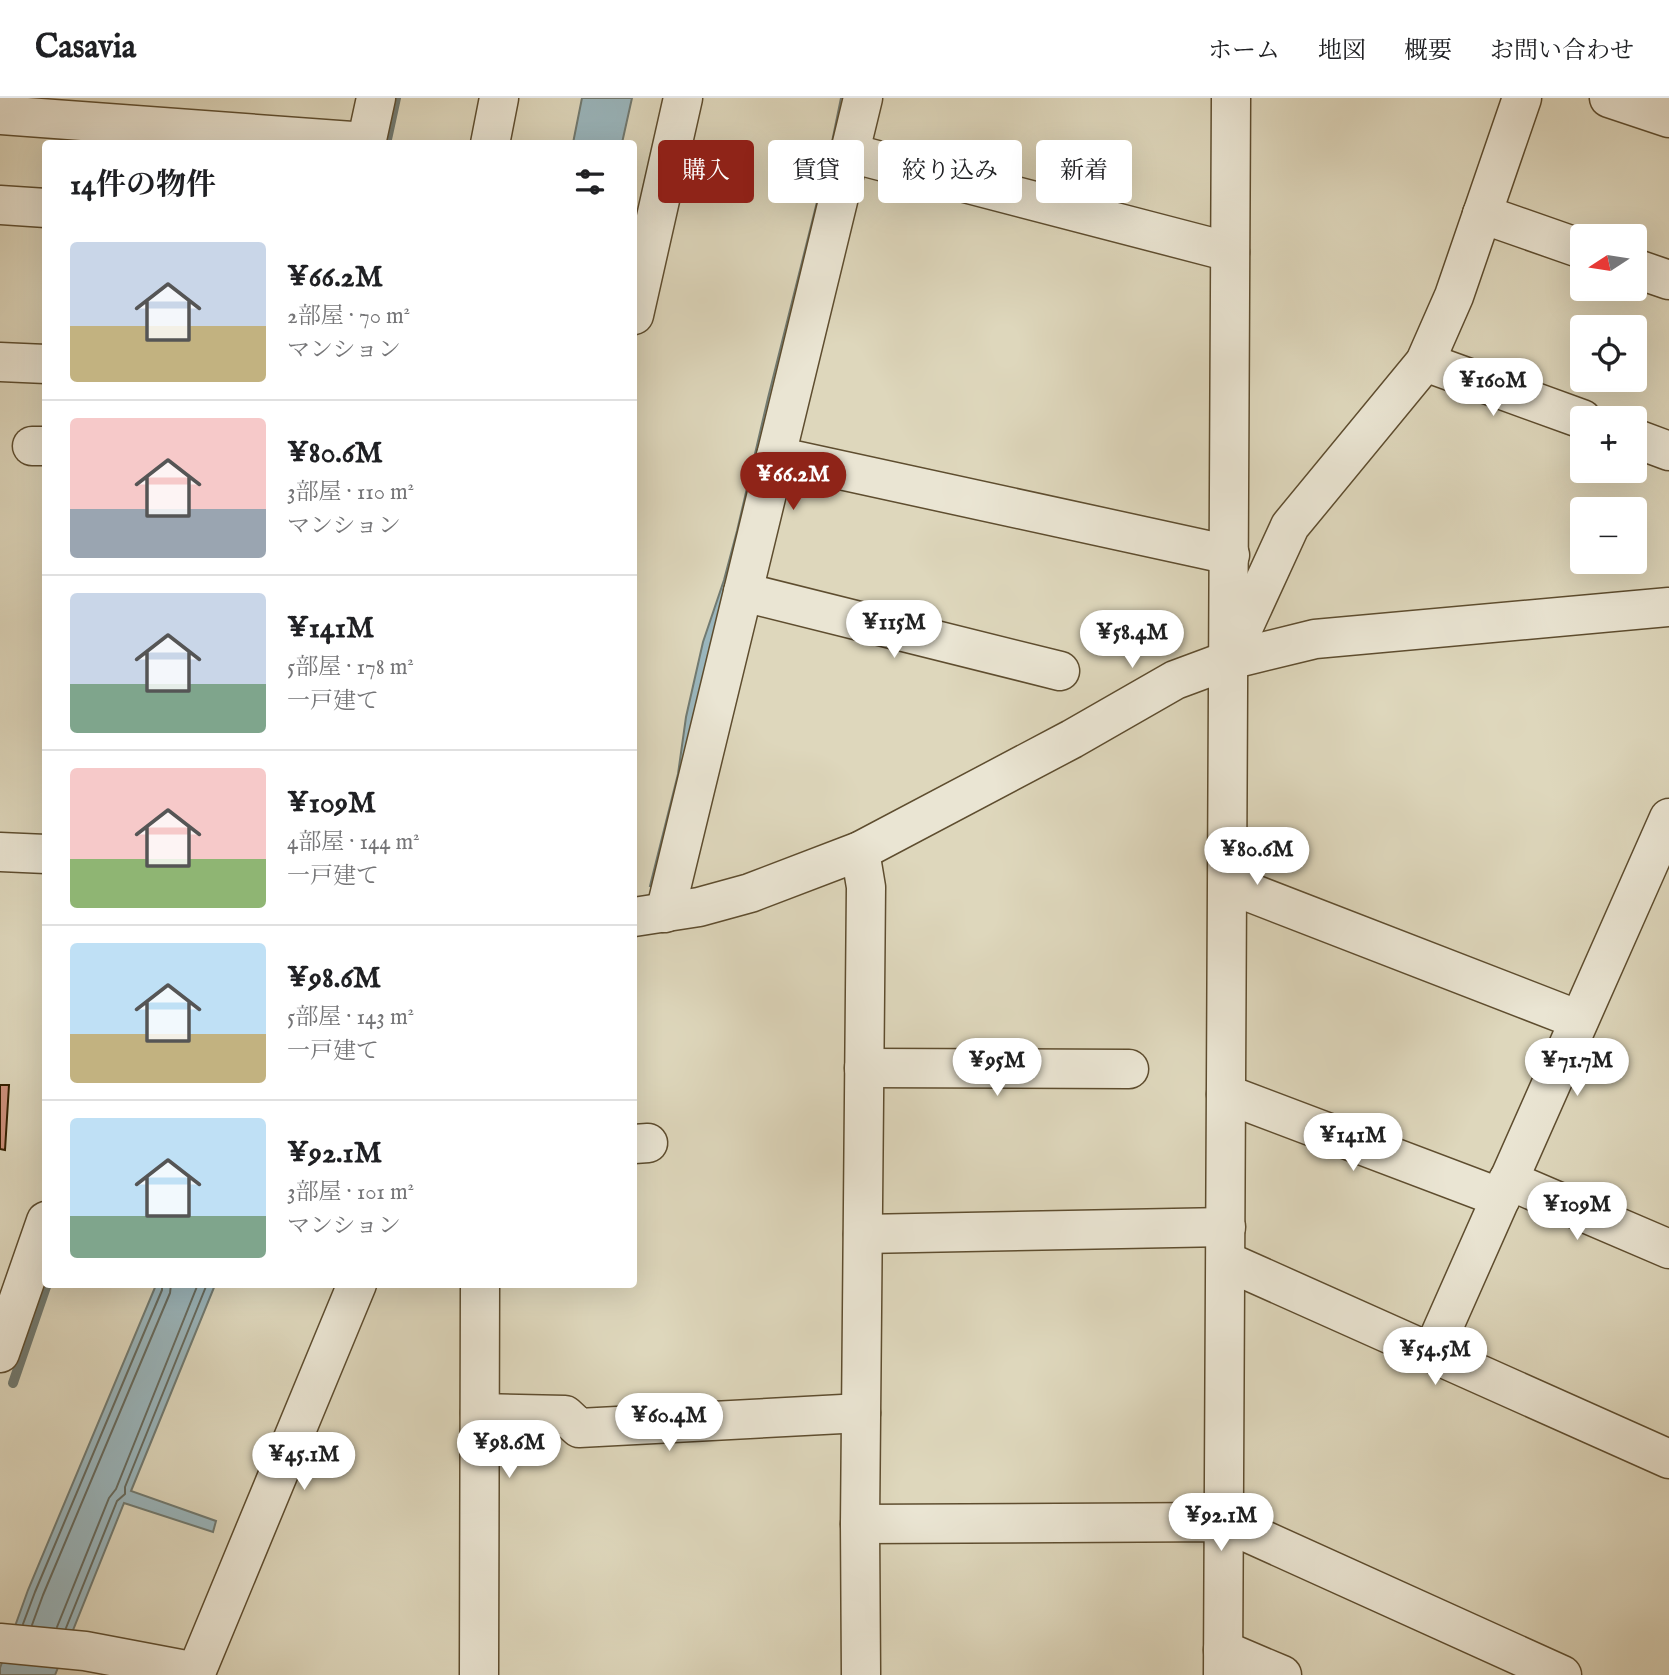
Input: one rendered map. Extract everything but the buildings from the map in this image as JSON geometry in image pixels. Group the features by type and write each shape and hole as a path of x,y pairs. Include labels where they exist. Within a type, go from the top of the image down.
{"street":[{"path":"367,140 376,98"},
{"path":"491,140 499,98"},
{"path":"637,302 684,98"},
{"path":"852,140 863,98"},
{"path":"1231,98 1223,1662 1282,1675"},
{"path":"1229,660 1290,526 1425,362 1454,296 1522,98"},
{"path":"1609,98 1669,118"},
{"path":"0,115 327,140"},
{"path":"864,157 1230,252"},
{"path":"837,203 743,592 649,915 699,907 750,893 860,851 1175,680 1229,660 1315,639 1669,607"},
{"path":"0,205 42,208"},
{"path":"1482,214 1570,245"},
{"path":"1647,272 1669,280"},
{"path":"0,362 42,364"},
{"path":"1425,362 1570,415"},
{"path":"1647,443 1669,451"},
{"path":"776,456 1230,555"},
{"path":"743,592 1059,671"},
{"path":"1432,1353 1669,818"},
{"path":"860,851 866,887 861,1675"},
{"path":"0,852 42,854"},
{"path":"1228,884 1580,1020"},
{"path":"864,1068 1129,1069"},
{"path":"1226,1094 1505,1189 1669,1249"},
{"path":"0,1353 42,1232"},
{"path":"863,1234 1226,1244 1432,1353 1669,1459"},
{"path":"0,1643 85,1651 196,1674 355,1288"},
{"path":"479,1675 480,1288"},
{"path":"480,1413 565,1415 579,1428 861,1413"},
{"path":"860,1524 1224,1522 1562,1675"}],"water":[{"path":"582,98 632,98 623,140 574,140"},
{"path":"841,98 855,98 845,140 832,140"},
{"path":"817,203 830,203 663,890 650,886 678,774 686,717 703,642 737,531"},
{"path":"155,1288 214,1288 131,1491 216,1521 213,1532 124,1503 55,1675 0,1675 0,1668 28,1590"}],"waterway":[{"path":"387,140 396,98"},
{"path":"13,1383 46,1288"}]}
